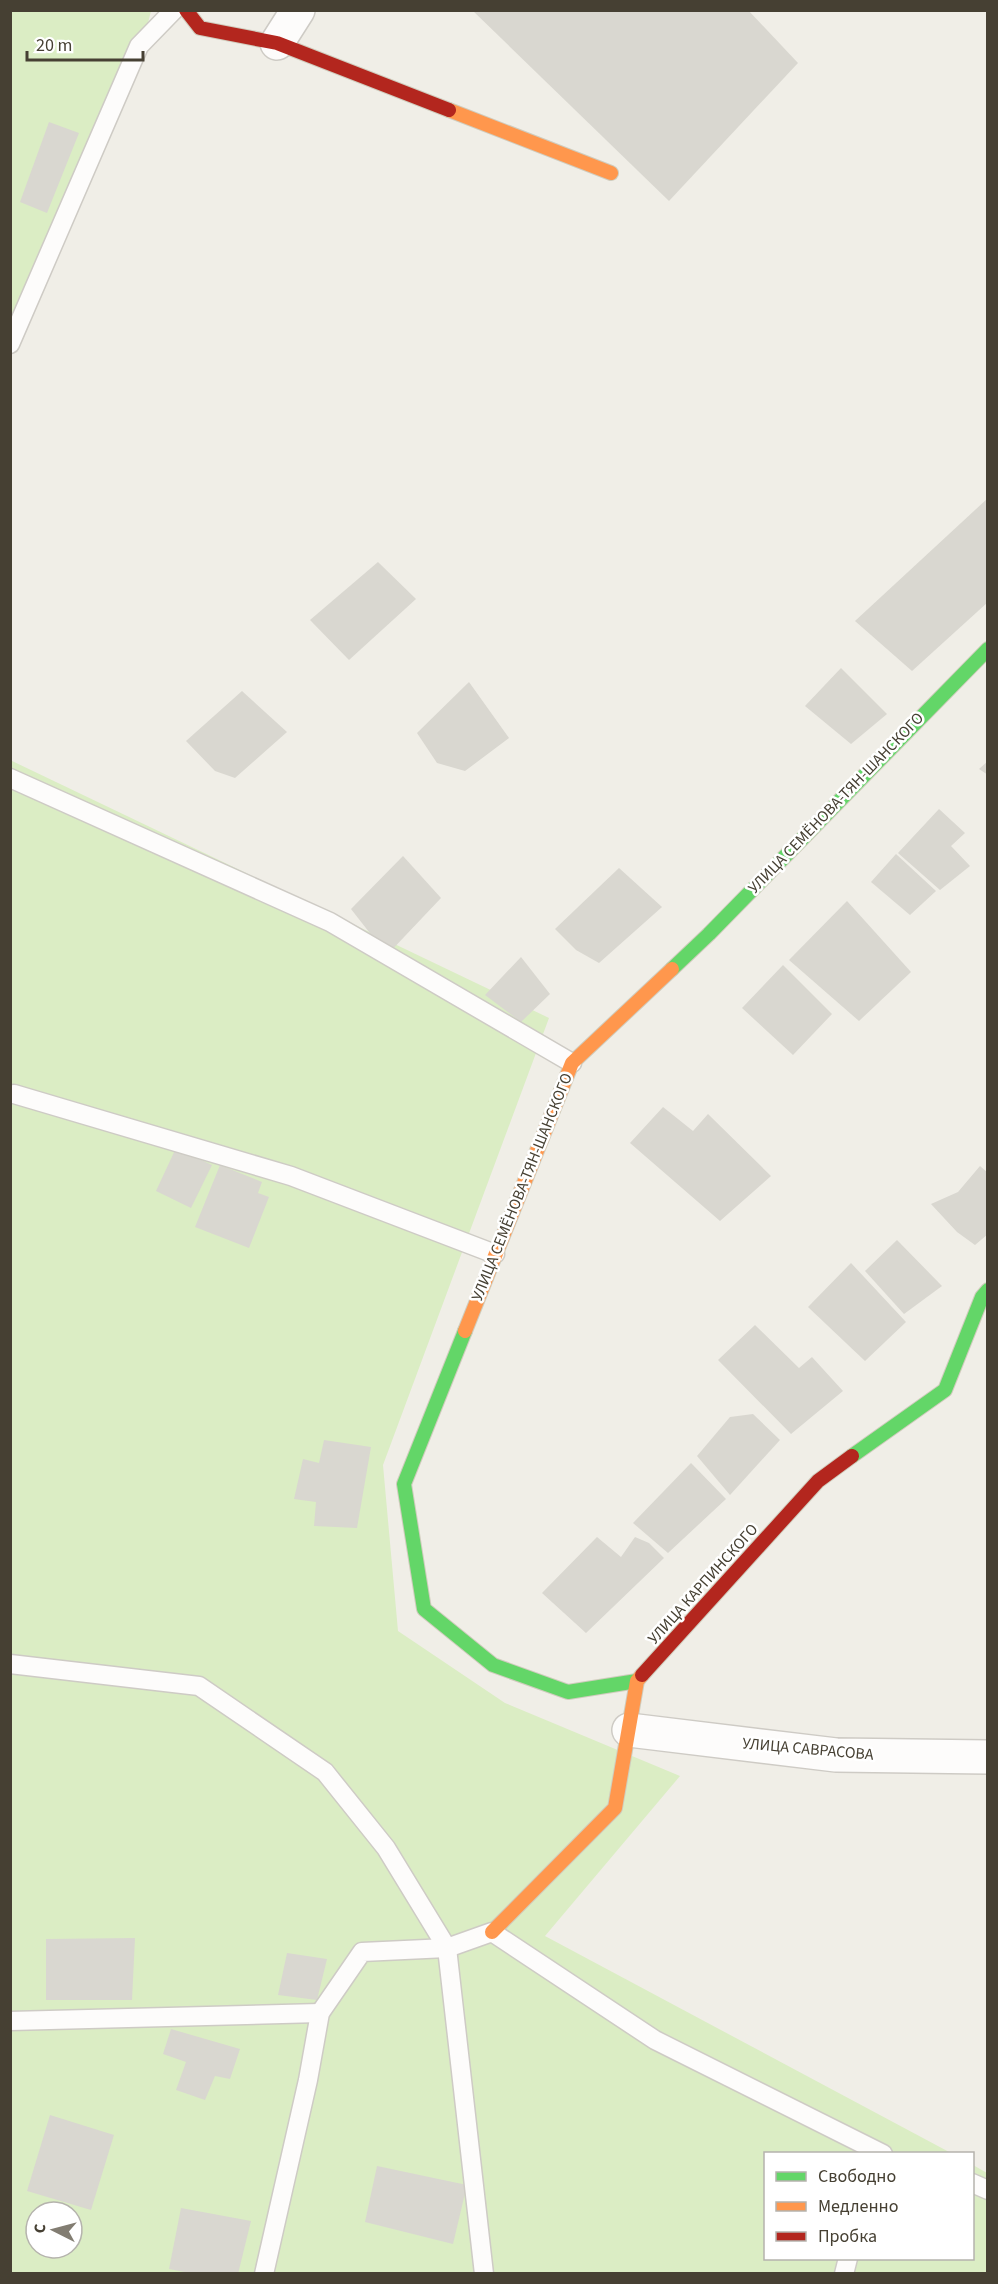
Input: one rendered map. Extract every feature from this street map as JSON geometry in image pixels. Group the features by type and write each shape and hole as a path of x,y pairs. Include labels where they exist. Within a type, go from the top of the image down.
{"street":[{"path":"186,10 200,28 277,42 611,173"},
{"path":"277,42 298,10"},
{"name":"УЛИЦА СЕМЁНОВА-ТЯН-ШАНСКОГО","path":"637,1681 568,1692 493,1665 424,1609 404,1484 572,1063 709,934 987,649"},
{"name":"УЛИЦА КАРПИНСКОГО","path":"637,1681 818,1481 945,1390 982,1297 987,1290"},
{"path":"492,1932 615,1808 637,1681"},
{"name":"УЛИЦА САВРАСОВА","path":"629,1730 836,1755 987,1757"}],"lane":[{"path":"10,344 139,46 174,10"},
{"path":"10,778 330,922 572,1063"},
{"path":"14,1094 291,1176 495,1254"},
{"path":"10,1664 199,1686 325,1772 386,1848 447,1948 484,2274"},
{"path":"264,2274 308,2080 320,2013 362,1952 447,1948 492,1932 655,2040 875,2152"},
{"path":"10,2021 320,2013"}],"green space":[{"path":"11,11 151,11 145,35 11,329"},
{"path":"10,760 549,1018 383,1465 398,1631 505,1703 680,1776 545,1936 949,2152 764,2152 764,2260 974,2260 974,2166 987,2173 987,2273 11,2273"}],"building":[{"path":"472,10 748,10 798,63 669,201"},
{"path":"49,122 79,133 47,213 20,202"},
{"path":"988,498 988,602 912,671 855,621"},
{"path":"378,562 416,599 349,660 310,620"},
{"path":"841,668 887,714 851,744 805,706"},
{"path":"469,682 509,738 465,771 437,763 417,733"},
{"path":"242,691 287,732 235,778 215,771 186,741"},
{"path":"988,761 988,775 979,769"},
{"path":"939,809 965,833 951,846 970,866 940,890 898,853"},
{"path":"896,854 936,891 910,915 871,882"},
{"path":"403,856 441,898 387,955 351,909"},
{"path":"619,868 662,907 599,963 576,950 555,929"},
{"path":"847,901 911,972 859,1021 789,960"},
{"path":"521,957 550,994 521,1022 485,995"},
{"path":"783,965 832,1014 793,1055 742,1008"},
{"path":"663,1107 693,1131 708,1114 771,1176 720,1221 630,1143"},
{"path":"176,1148 212,1165 191,1208 156,1191"},
{"path":"220,1165 262,1182 258,1193 269,1197 249,1248 195,1227"},
{"path":"980,1166 988,1173 988,1234 975,1245 957,1232 931,1204 958,1192"},
{"path":"897,1240 942,1286 904,1314 865,1271"},
{"path":"851,1263 906,1322 865,1361 808,1307"},
{"path":"755,1325 799,1368 812,1357 843,1391 791,1434 718,1360"},
{"path":"753,1414 780,1440 730,1495 697,1456 730,1417"},
{"path":"324,1440 371,1447 357,1528 314,1526 316,1502 294,1499 303,1459 319,1463"},
{"path":"691,1463 726,1499 668,1553 633,1523"},
{"path":"597,1537 621,1557 635,1537 649,1543 664,1558 586,1633 542,1593"},
{"path":"135,1938 132,2000 46,2000 46,1939"},
{"path":"287,1953 327,1959 317,2000 278,1995"},
{"path":"171,2029 240,2049 230,2079 215,2076 205,2100 176,2090 186,2062 163,2054"},
{"path":"50,2115 114,2135 91,2210 84,2208 84,2200 57,2200 27,2191"},
{"path":"377,2166 467,2185 453,2244 365,2222"},
{"path":"181,2208 251,2221 238,2274 195,2274 169,2269"}],"traffic: fast":[{"path":"672,969 988,649"},
{"path":"852,1456 945,1390 982,1297 988,1290"},
{"path":"465,1331 404,1484 424,1609 493,1665 568,1692 637,1681"}],"traffic: slow":[{"path":"449,110 611,173"},
{"path":"465,1331 572,1063 672,969"},
{"path":"492,1932 615,1808 637,1681 642,1675"}],"traffic: jam":[{"path":"186,10 200,28 277,43 449,110"},
{"path":"642,1675 818,1481 852,1456"}]}
